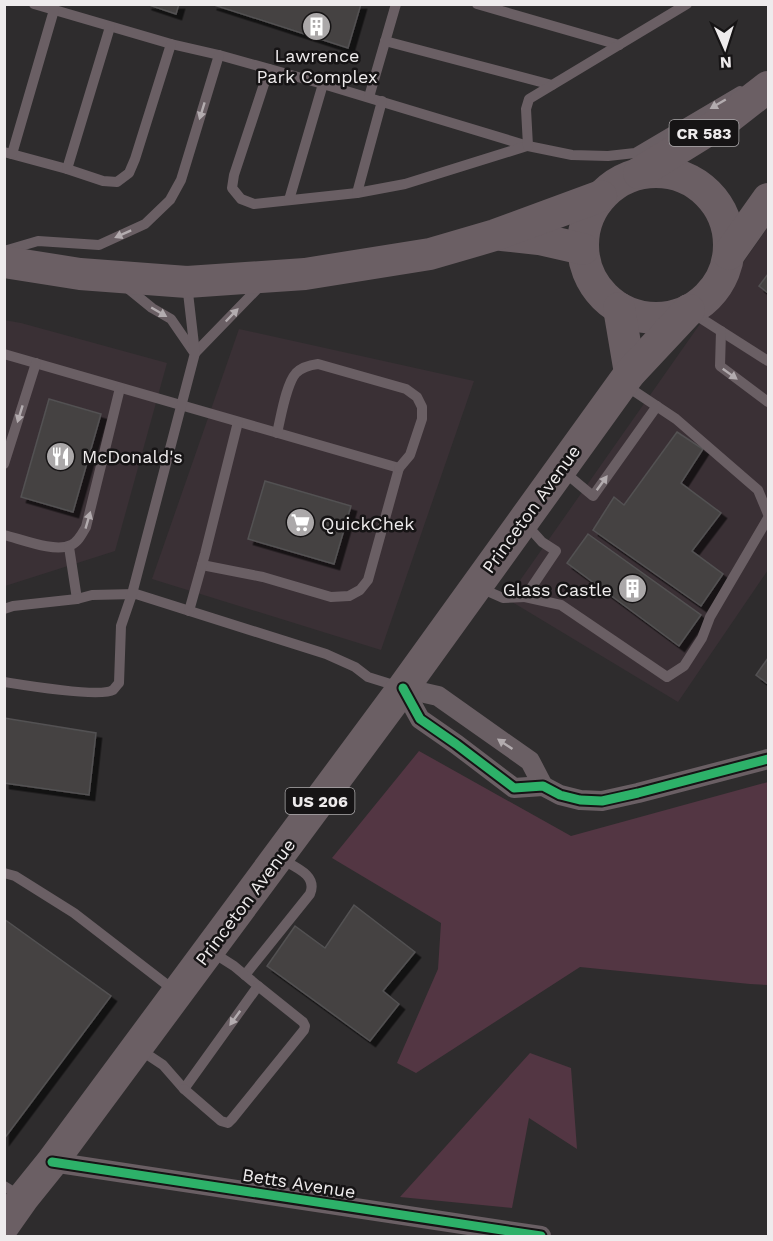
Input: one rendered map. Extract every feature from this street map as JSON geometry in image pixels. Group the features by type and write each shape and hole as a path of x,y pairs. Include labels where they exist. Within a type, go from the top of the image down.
{"main road":[{"name":"CR 583","path":"637,174 728,118 762,82"},
{"path":"651,171 666,172 693,181 715,200 728,226 729,254 720,281 701,303 675,315 661,318 646,317 619,308 608,300 594,283 585,263 583,235 592,207 611,186 637,174 651,171"},
{"path":"4,262 80,274 187,282 305,274 430,254 495,235 601,196"},
{"path":"729,254 768,199"},
{"path":"495,235 539,239 583,249"},
{"path":"619,308 626,378"},
{"name":"Princeton Avenue","path":"4,1225 14,1192 52,1162 403,688 626,378 688,310"}],"street":[{"path":"403,688 420,719 514,788 543,786 560,795 580,800 602,801 768,759"},
{"path":"403,688 438,696 530,761 543,786"},
{"name":"Betts Avenue","path":"52,1162 541,1236"}],"lane":[{"path":"34,4 171,45 219,55 369,97 528,146 572,155 608,156 635,153 762,82"},
{"path":"369,97 396,4"},
{"path":"477,4 619,45"},
{"path":"528,146 526,109 529,99 687,4"},
{"path":"54,10 8,153 103,181 117,182 129,173 135,159 171,45"},
{"path":"68,169 110,27"},
{"path":"385,40 552,86"},
{"path":"4,251 38,241 99,245 145,224 170,200 181,180 219,55"},
{"path":"269,69 234,175 232,188 241,200 254,204 357,193 405,184 528,146"},
{"path":"289,200 323,84"},
{"path":"357,193 382,101"},
{"path":"115,277 152,308 171,319 195,353"},
{"path":"195,353 269,277"},
{"path":"4,682 88,693 108,692 119,683 121,626 132,594 195,353 187,282"},
{"path":"688,310 768,361"},
{"path":"721,332 720,366 768,402"},
{"path":"4,354 399,468"},
{"path":"4,464 36,363"},
{"path":"202,565 263,577 331,597 349,596 360,590 368,580 399,468 410,455 422,419 422,407 417,397 406,389 318,364 307,366 297,372 290,383 277,433"},
{"path":"476,586 503,598 525,597 561,605 667,677 684,666 702,638 710,617 768,516 758,490 626,378"},
{"path":"4,535 52,547 69,547 78,541 86,527 120,388"},
{"path":"561,469 593,496 657,406"},
{"path":"189,611 238,422"},
{"path":"523,520 542,542 556,551 525,597"},
{"path":"69,547 77,599"},
{"path":"4,609 92,595 136,594 326,654 355,667 368,677 403,688"},
{"path":"245,975 312,889 310,878 279,857"},
{"path":"4,873 15,876 74,913 178,993"},
{"path":"137,1047 162,1065 184,1089 221,1122 228,1123 304,1030 303,1022 234,966 209,950"},
{"path":"184,1089 258,986"}],"shaded area":[{"path":"768,227 768,570 678,702 507,599"},
{"path":"4,320 167,363 115,551 5,586"},
{"path":"239,329 474,381 381,650 152,579"},
{"path":"419,751 571,836 768,782 768,985 580,967 416,1073 397,1063 438,969 441,923 332,858"},
{"path":"530,1053 571,1068 577,1149 529,1118 512,1208 400,1197"}],"building":[{"path":"146,4 179,4 176,14"},
{"name":"Lawrence Park Complex","path":"211,4 361,4 348,48"},
{"path":"768,274 768,293 759,286"},
{"name":"McDonald's","path":"49,399 101,414 73,512 21,497"},
{"path":"677,432 703,449 681,483 721,513 692,551 723,574 701,606 593,530 614,497 624,505"},
{"name":"QuickChek","path":"265,481 351,506 334,564 248,539"},
{"name":"Glass Castle","path":"588,534 701,615 679,646 567,563"},
{"path":"768,658 768,684 756,675"},
{"path":"4,718 96,733 89,795 4,783"},
{"path":"354,905 415,952 383,991 399,1004 370,1041 267,966 295,926 325,948"},
{"path":"4,919 111,996 4,1139"}],"cycle path":[{"path":"403,688 420,719 514,788 543,786 560,795 580,800 602,801 768,759"},
{"path":"52,1162 541,1236"}],"place":[{"name":"Lawrence Park Complex","path":"317,26"},
{"name":"McDonald's","path":"61,456"},
{"name":"QuickChek","path":"300,523"},
{"name":"Glass Castle","path":"633,589"}]}
